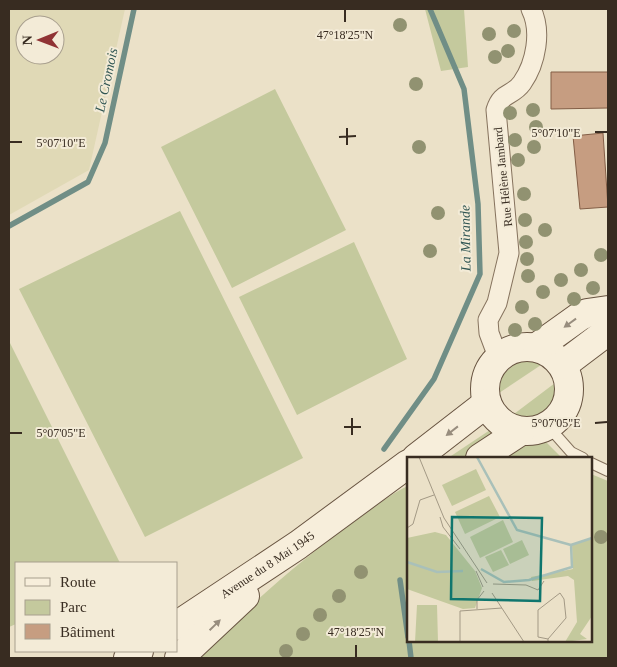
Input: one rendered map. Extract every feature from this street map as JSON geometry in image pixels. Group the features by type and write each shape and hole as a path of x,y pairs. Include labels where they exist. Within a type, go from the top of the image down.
{"main road":[{"path":"537,347 579,316 608,310"},
{"path":"562,365 608,331"},
{"path":"537,347 548,351 562,365 568,378 570,392 566,405 559,417 548,426 535,430 521,431 501,422 493,414 487,403 486,378 498,357 517,348 537,347"},
{"path":"417,457 487,403"},
{"path":"482,457 521,431"},
{"path":"358,503 407,465"},
{"path":"358,503 407,478"},
{"name":"Avenue du 8 Mai 1945","path":"178,625 358,503"},
{"path":"179,658 298,545"}],"street":[{"name":"Rue Hélène Jambard","path":"498,357 489,333 488,320 497,303 509,253 496,110 499,99 522,83 531,62 538,41 536,18 531,9"}],"lane":[{"path":"548,426 571,452 580,457"},
{"path":"592,463 608,471"}],"shaded area":[{"path":"9,9 125,9 89,170 9,215"}],"green space":[{"path":"425,9 464,9 468,67 441,71"},
{"path":"275,89 346,230 232,288 161,147"},
{"path":"180,211 303,458 145,537 19,289"},
{"path":"354,242 407,359 297,415 239,297"},
{"path":"9,341 120,562 15,562 15,624 9,627"},
{"path":"521,359 532,359 541,365 499,393 501,376"},
{"path":"555,383 553,401 549,409 542,416 526,417 514,414"},
{"path":"493,428 503,434 464,457 450,457"},
{"path":"528,439 543,439 561,457 491,457"},
{"path":"592,474 608,481 608,658 196,658 294,568 395,493 407,487 407,642 592,642"}],"building":[{"path":"551,72 608,72 608,108 551,109"},
{"path":"603,133 608,207 580,209 573,136"}],"waterway":[{"name":"Le Cromois","path":"9,226 88,182 105,143 134,9"},
{"name":"La Mirande","path":"384,449 434,379 480,274 478,204 464,89 430,9"},
{"name":"La Mirande","path":"400,580 407,630"},
{"name":"La Mirande","path":"409,642 411,658"}]}
